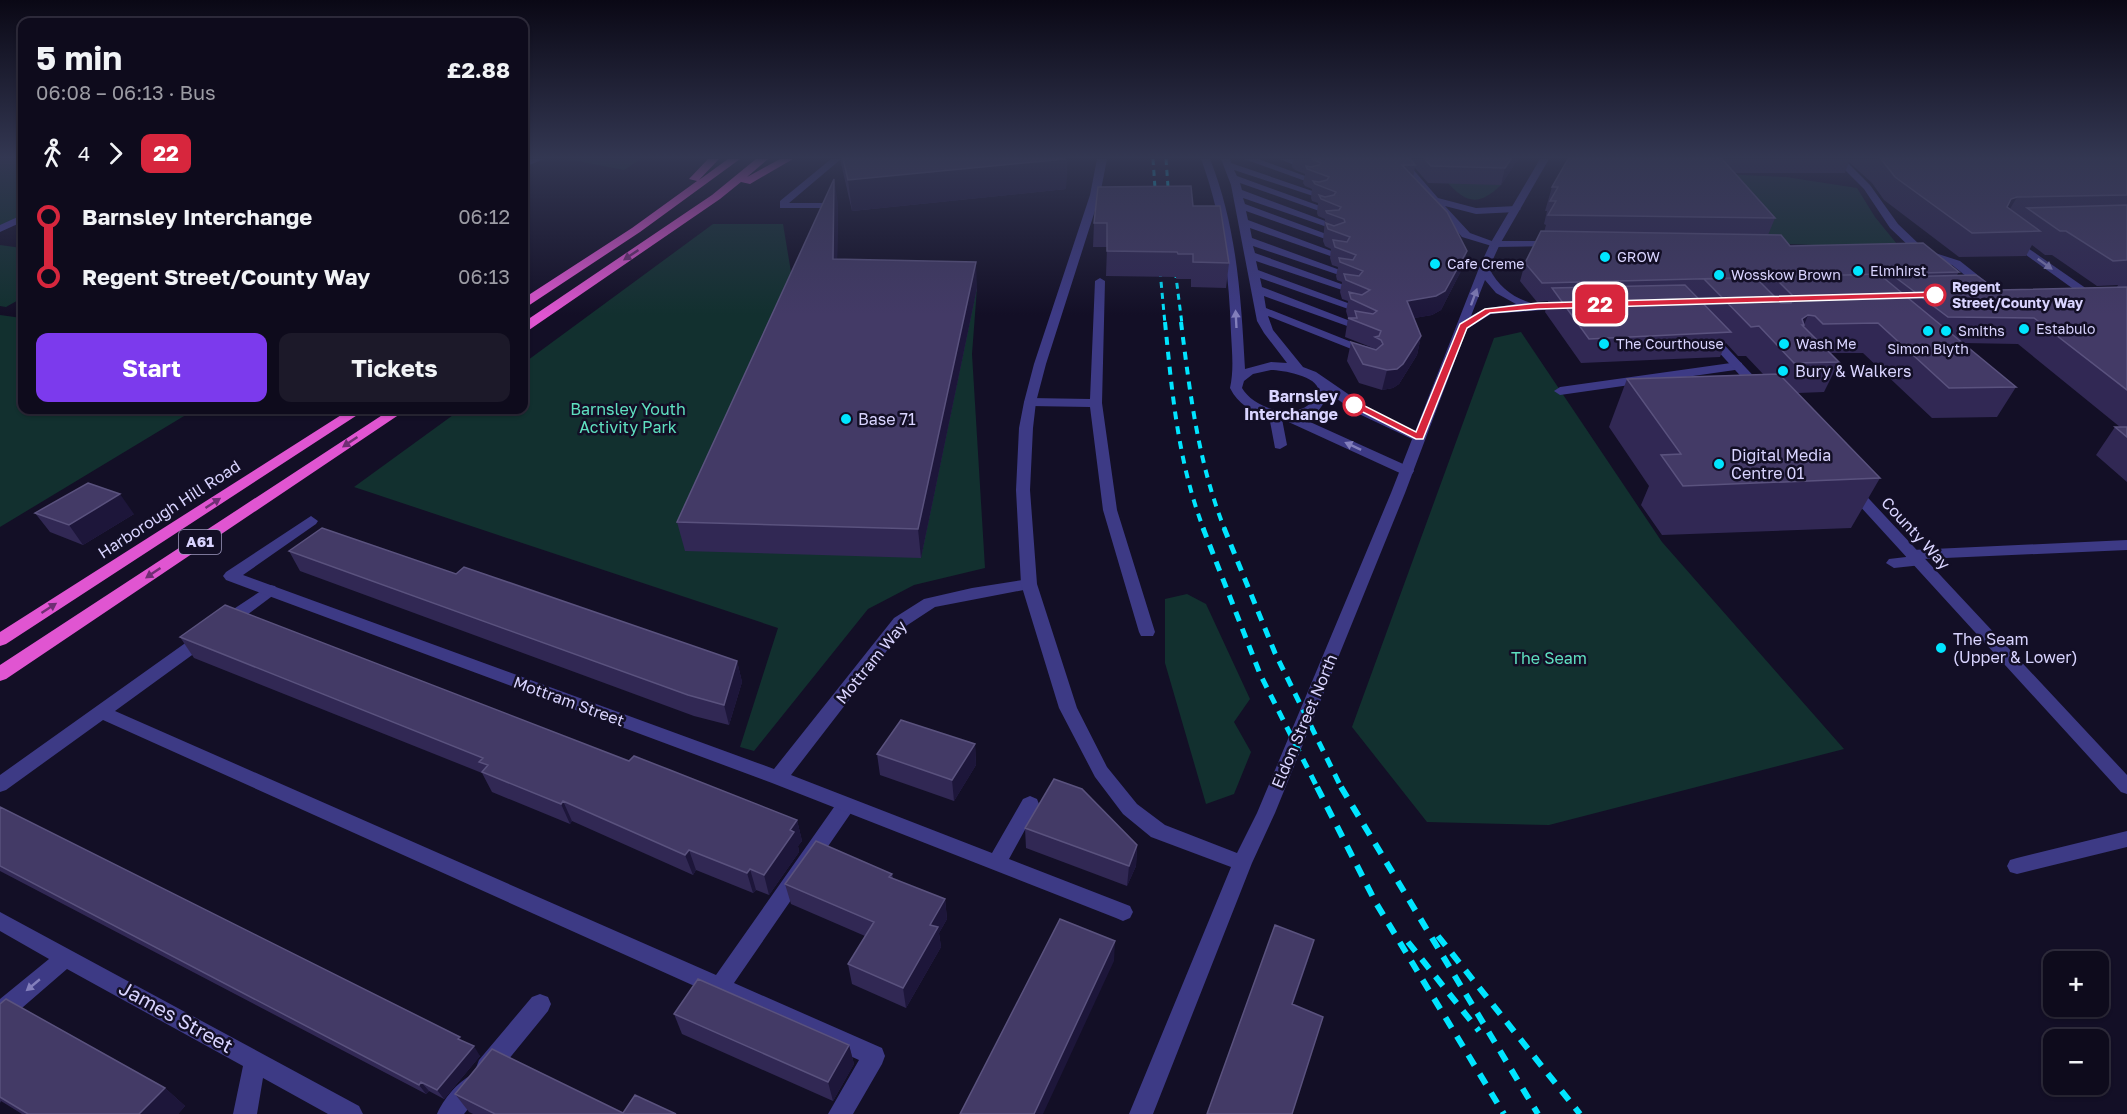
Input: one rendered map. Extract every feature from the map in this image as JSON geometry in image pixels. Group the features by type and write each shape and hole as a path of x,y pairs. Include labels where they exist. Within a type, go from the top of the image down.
{"highway":[{"path":"658,215 662,211"},
{"path":"528,300 664,211"},
{"path":"528,324 695,211"},
{"name":"Harborough Hill Road","path":"0,640 352,414"},
{"name":"A61","path":"0,674 393,414"}],"street":[{"path":"1090,211 1040,364 1030,402 1026,428 1023,490 1029,584 1068,708 1101,772 1130,809 1158,831 1242,862"},
{"path":"1221,211 1234,288 1239,378 1236,392 1241,399 1256,408 1279,414 1407,471"},
{"path":"1300,211 1336,247"},
{"path":"1307,211 1336,247"},
{"path":"1315,211 1336,247"},
{"path":"1445,211 1466,235 1495,244 1567,244"},
{"name":"Eldon Street North","path":"1141,1114 1242,862 1270,803 1407,471 1484,268 1515,211"},
{"path":"1884,211 1894,226 1916,247 1928,254 1956,263 1995,294 1974,294"},
{"path":"0,229 18,220"},
{"path":"1243,226 1263,321 1268,331 1299,370"},
{"path":"1243,226 1336,247"},
{"path":"1243,226 1336,247"},
{"path":"1243,226 1336,247"},
{"path":"1243,226 1336,247"},
{"path":"1243,226 1336,247"},
{"path":"1243,226 1336,247"},
{"path":"1243,226 1336,247"},
{"path":"1243,226 1336,247"},
{"path":"1243,226 1336,247"},
{"path":"1243,226 1336,247"},
{"path":"1243,226 1370,357 1263,321"},
{"path":"2001,231 2083,291 2110,302 2127,313"},
{"path":"1902,253 1928,254"},
{"path":"1484,268 1491,284 1502,293 1517,302 1538,306"},
{"path":"1100,281 1096,403 1110,510 1147,632"},
{"path":"2061,292 2105,291"},
{"path":"1463,326 1488,311 1538,306 1584,305"},
{"path":"1701,326 1769,399"},
{"path":"1239,378 1258,368 1271,366 1299,370 1362,410 1419,437"},
{"path":"1560,391 1738,366"},
{"path":"1279,414 1298,414 1319,405 1324,397 1324,389 1320,382"},
{"path":"1030,402 1096,403"},
{"path":"1279,414 1280,445"},
{"name":"County Way","path":"1840,477 2127,787"},
{"name":"Mottram Street","path":"311,521 231,576 778,778 1123,912"},
{"path":"1894,563 1915,558 2127,545"},
{"name":"Mottram Way","path":"778,778 900,622 930,603 972,593 1029,584"},
{"path":"0,785 270,590"},
{"path":"101,712 874,1056 840,1114"},
{"path":"996,864 1030,804"},
{"path":"719,988 846,805"},
{"path":"2017,866 2127,839"},
{"name":"James Street","path":"0,921 351,1114"},
{"path":"0,1013 66,957"},
{"path":"449,1114 540,1004"},
{"path":"245,1114 255,1061"}],"green space":[{"path":"0,211 18,211 18,217 0,227"},
{"path":"1746,211 1871,211 1897,244 1838,246 1768,243"},
{"name":"Barnsley Youth Activity Park","path":"713,224 783,224 792,278 974,261 977,288 972,354 985,568 914,585 868,609 754,751 740,747 778,628 354,487 454,414 528,414 528,360"},
{"path":"0,245 18,247 18,300 6,307 0,306"},
{"path":"0,315 18,317 18,414 187,414 0,527"},
{"name":"The Seam","path":"1521,332 1662,542 1844,749 1549,825 1427,822 1352,727 1494,338"},
{"path":"1187,594 1206,604 1250,699 1234,722 1251,752 1234,794 1206,804 1165,663 1165,599"}],"building":[{"name":"Base 71","path":"819,211 834,211 833,259 976,262 918,529 677,522"},
{"path":"1095,211 1221,211 1229,263 1193,262 1193,254 1178,254 1177,252 1107,251 1107,223 1094,223"},
{"path":"1326,211 1446,211 1467,251 1445,291 1436,296 1407,301 1421,336 1403,364 1397,369 1387,370 1363,364 1351,342 1376,350 1383,344 1375,337 1379,336 1381,331 1348,318 1357,318 1355,311 1373,314 1377,311 1351,299 1349,292 1362,295 1370,290 1346,280 1344,274 1359,276 1363,271 1340,262 1339,258 1353,260 1356,255 1335,247 1333,240 1347,242 1350,237 1328,229 1326,223 1334,226 1345,222 1344,219"},
{"path":"1550,211 1769,211 1775,218 1548,215"},
{"path":"1942,211 2012,211 2040,231 1972,233"},
{"path":"2031,211 2127,211 2127,260 2113,261 2066,231 2060,231"},
{"path":"1541,231 1781,235 1790,246 1923,243 1959,272 1542,283 1525,263"},
{"path":"1879,274 2016,387 1949,388 1878,323 1823,324 1815,316 1808,315 1802,319 1804,325 1802,325 1839,362 1794,363 1759,326 1751,327 1704,279 1756,278 1781,303 1791,303 1793,296 1774,277"},
{"path":"1976,275 1997,290 2127,287 2127,390 2034,318 1948,317 1895,277"},
{"path":"1685,285 1731,332 1589,339 1552,288"},
{"path":"1779,374 1880,478 1683,486 1661,455 1681,454 1627,379"},
{"path":"2115,427 2127,427 2127,437"},
{"path":"88,483 120,494 69,525 35,513"},
{"path":"322,528 456,574 464,567 737,661 724,705 688,695 289,551"},
{"path":"225,605 629,761 634,756 797,820 790,830 794,832 764,875 750,869 747,873 689,850 685,855 563,801 561,804 482,772 488,765 479,762 483,758 180,637"},
{"path":"901,720 975,744 952,780 877,754"},
{"path":"1054,779 1082,789 1137,845 1129,866 1025,828"},
{"path":"0,807 474,1046 437,1090 421,1082 419,1085 0,866"},
{"path":"816,841 892,874 889,877 945,899 930,925 938,927 903,988 848,964 874,922 785,884"},
{"path":"1060,919 1115,941 1034,1114 960,1114"},
{"path":"1275,925 1314,940 1292,1004 1323,1017 1292,1114 1207,1114"},
{"path":"698,979 849,1045 828,1082 674,1014"},
{"path":"6,999 165,1088 139,1114 28,1114 0,1097 0,1004"},
{"path":"492,1049 623,1113 635,1095 676,1114 495,1114 455,1094"}],"railway":[{"path":"1159,260 1165,324"},
{"path":"1174,261 1182,324"},
{"path":"1165,322 1177,427 1188,479 1204,530"},
{"path":"1181,322 1202,453 1225,530"},
{"path":"1203,528 1260,674 1318,789"},
{"path":"1224,528 1275,653 1341,787"},
{"path":"1317,787 1376,903 1504,1114"},
{"path":"1341,787 1538,1114"},
{"path":"1438,936 1580,1114"},
{"path":"1408,942 1479,1031"}],"bus line":[{"name":"22","path":"1354,405 1419,437 1463,326 1488,311 1538,306 1935,295"}],"place":[{"name":"GROW","path":"1605,257"},
{"name":"Cafe Creme","path":"1435,264"},
{"name":"Elmhirst","path":"1858,271"},
{"name":"Wosskow Brown","path":"1719,275"},
{"name":"Regent Street/County Way","path":"1935,295"},
{"name":"Estabulo","path":"2024,329"},
{"name":"Simon Blyth","path":"1928,331"},
{"name":"Smiths","path":"1946,331"},
{"name":"The Courthouse","path":"1604,344"},
{"name":"Wash Me","path":"1784,344"},
{"name":"Bury & Walkers","path":"1783,371"},
{"name":"Barnsley Interchange","path":"1354,405"},
{"name":"Base 71","path":"846,419"},
{"name":"Digital Media Centre 01","path":"1719,464"},
{"name":"The Seam (Upper & Lower)","path":"1941,648"}]}
